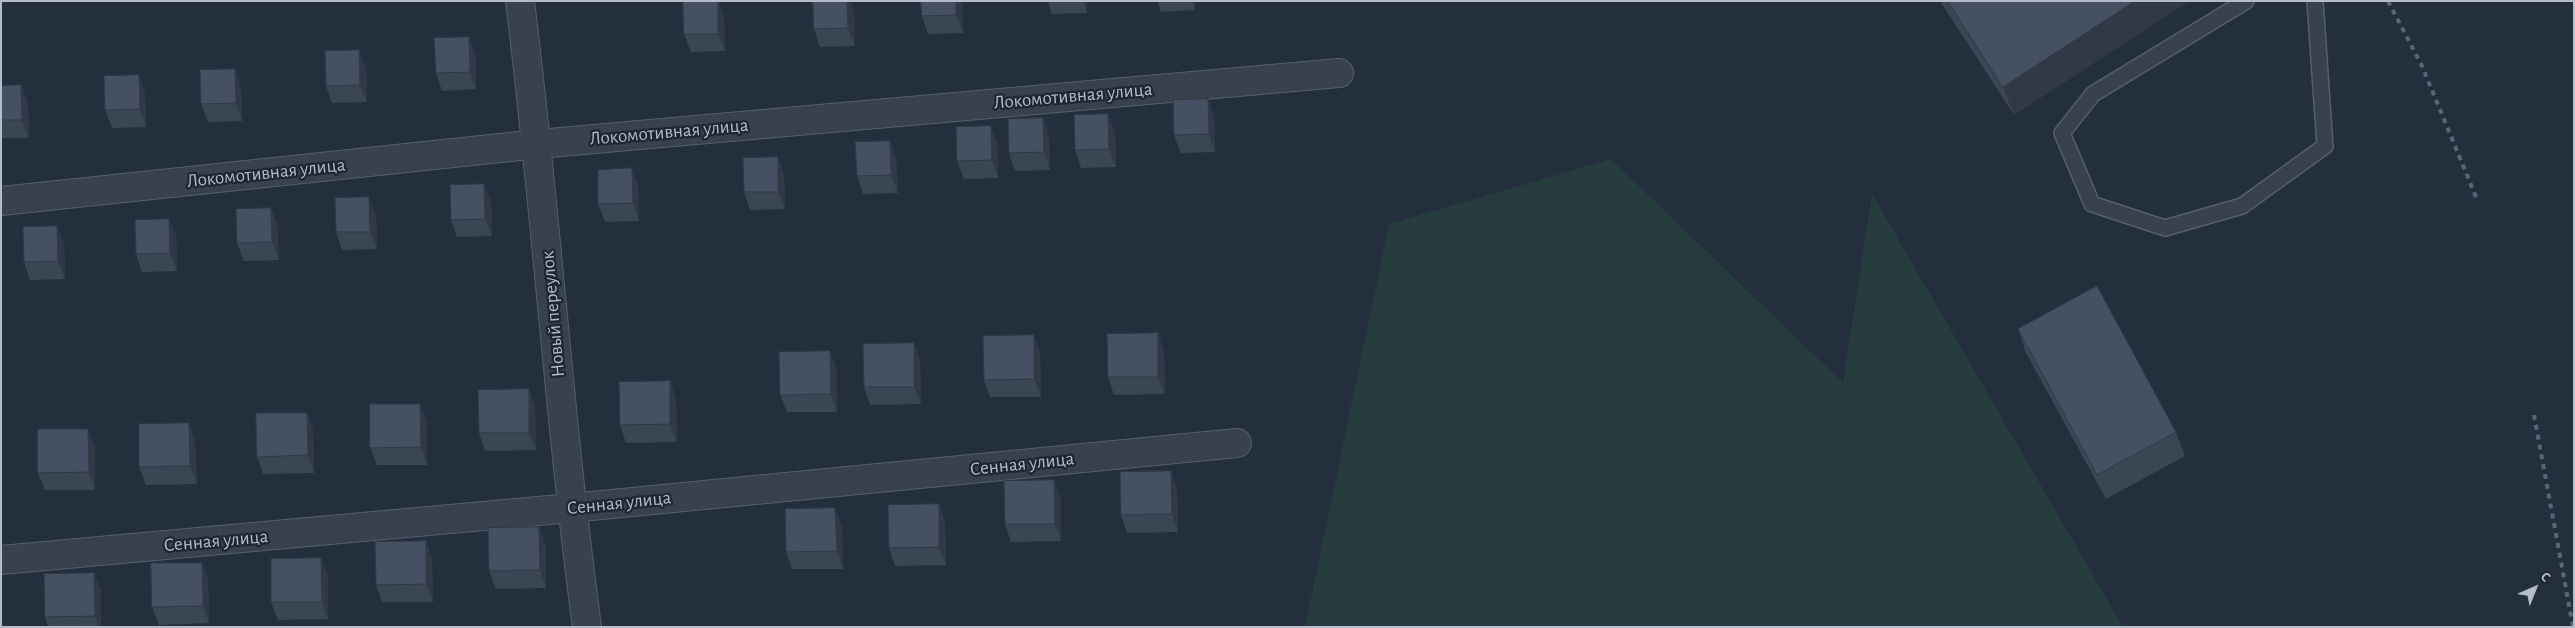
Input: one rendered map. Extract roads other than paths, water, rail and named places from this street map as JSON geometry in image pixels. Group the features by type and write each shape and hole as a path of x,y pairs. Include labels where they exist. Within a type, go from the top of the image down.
{"street":[{"name":"Новый переулок","path":"520,1 538,144 571,508 587,627"},
{"name":"Локомотивная улица","path":"1,201 538,144 1339,73"},
{"name":"Сенная улица","path":"1,560 571,508 1237,442"}],"lane":[{"path":"2246,1 2093,94 2062,133 2092,204 2165,228 2242,206 2326,146 2315,1"}],"railway":[{"path":"2388,1 2422,66 2476,197"},
{"path":"2534,415 2573,627"}]}
